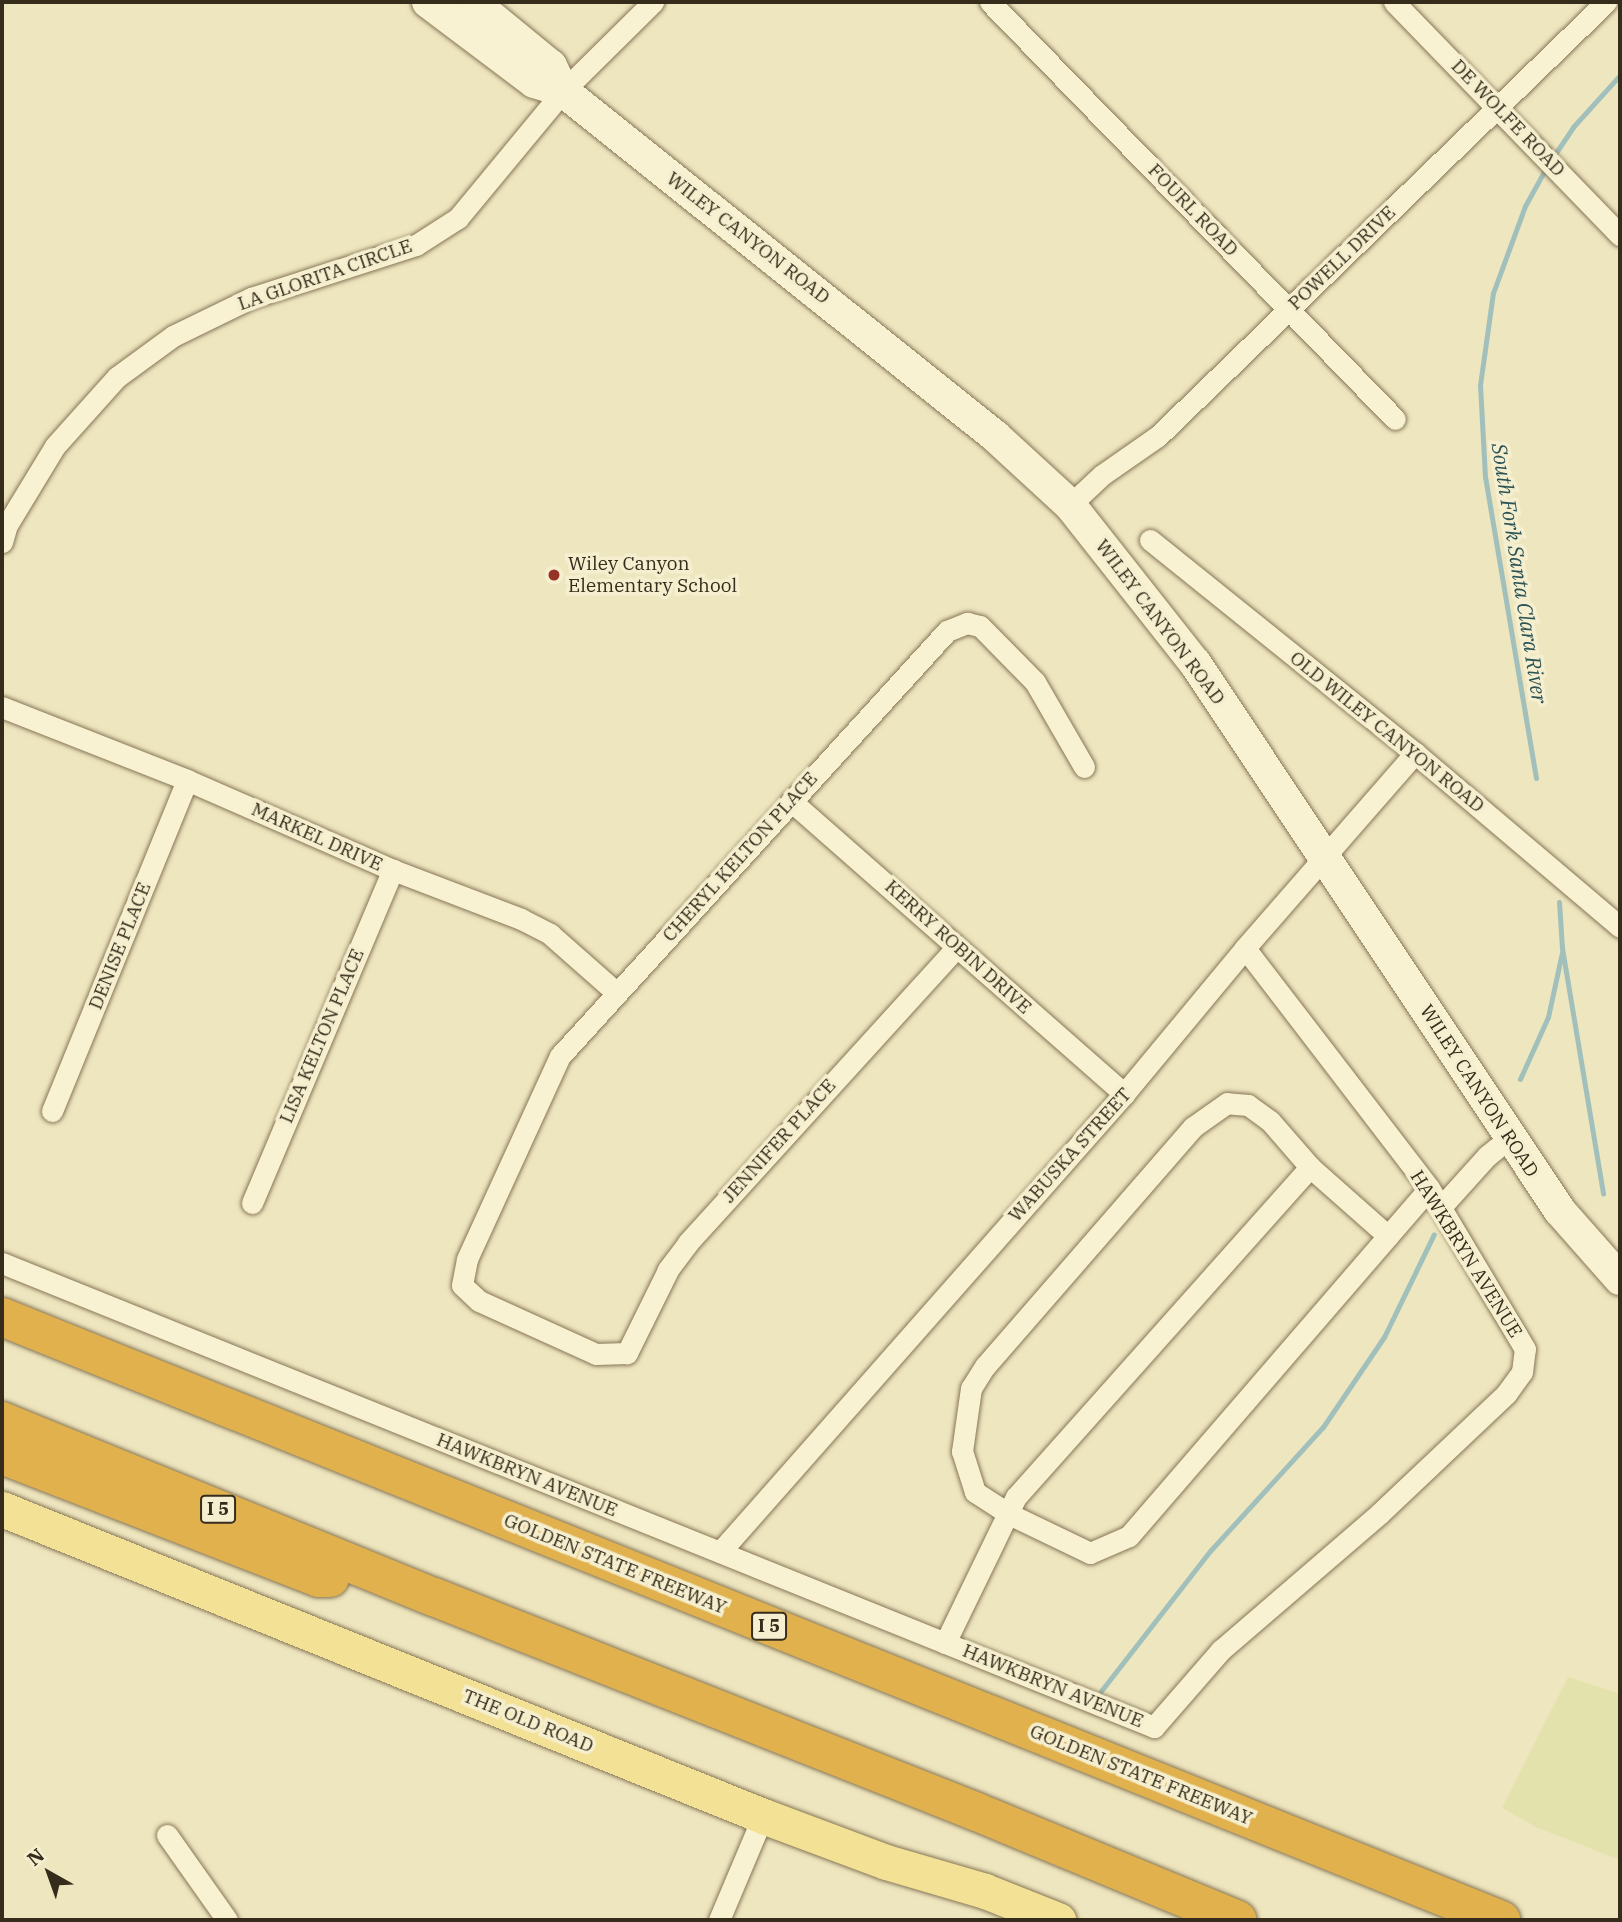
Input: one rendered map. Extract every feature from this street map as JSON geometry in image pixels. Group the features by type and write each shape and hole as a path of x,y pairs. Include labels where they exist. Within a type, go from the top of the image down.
{"highway":[{"name":"GOLDEN STATE FREEWAY","path":"2,1317 1501,1920"},
{"name":"I 5","path":"2,1421 977,1812 1238,1920"},
{"path":"2,1455 319,1578 383,1576"}],"main road":[{"name":"THE OLD ROAD","path":"2,1509 763,1815 886,1862 985,1891 1058,1920"}],"street":[{"name":"WILEY CANYON ROAD","path":"473,2 496,38"},
{"name":"LA GLORITA CIRCLE","path":"4,529 55,446 117,377 173,336 251,298 416,245 458,218 563,91 653,2"},
{"name":"FOURL ROAD","path":"990,2 1395,419"},
{"name":"DE WOLFE ROAD","path":"1394,2 1534,143 1620,235"},
{"name":"POWELL DRIVE","path":"1070,505 1102,475 1158,436 1606,2"},
{"name":"WILEY CANYON ROAD","path":"442,6 551,66 563,91 995,436 1070,505 1195,663 1509,1138 1560,1211 1620,1279"},
{"name":"OLD WILEY CANYON ROAD","path":"1150,540 1415,753 1620,927"},
{"name":"CHERYL KELTON PLACE","path":"463,1285 467,1259 561,1056 947,631 967,623 980,626 1035,682 1084,767"},
{"name":"MARKEL DRIVE","path":"2,707 187,780 393,870 521,919 550,934 617,993"},
{"name":"WABUSKA STREET","path":"720,1552 1125,1094 1245,948 1415,753"},
{"name":"DENISE PLACE","path":"52,1111 187,780"},
{"name":"KERRY ROBIN DRIVE","path":"791,801 1125,1094"},
{"name":"LISA KELTON PLACE","path":"252,1203 393,870"},
{"name":"JENNIFER PLACE","path":"463,1285 479,1301 596,1354 627,1353 668,1270 688,1243 956,948"},
{"name":"HAWKBRYN AVENUE","path":"2,1264 1154,1727 1221,1650 1379,1514 1506,1394 1522,1372 1525,1349 1429,1188 1245,948"},
{"path":"1388,1236 1310,1167 1270,1121 1248,1105 1227,1103 1193,1127 985,1366 971,1388 962,1451 975,1492 1009,1514 1090,1553 1129,1536 1388,1236 1429,1188"},
{"path":"1441,1207 1487,1156 1509,1138"},
{"path":"945,1643 1016,1497 1310,1167"},
{"path":"719,1920 763,1815"},
{"path":"167,1835 227,1920"}],"shaded area":[{"path":"1568,1677 1620,1694 1620,1860 1536,1827 1502,1808"}],"waterway":[{"name":"South Fork Santa Clara River","path":"1553,157 1573,127 1620,75"},
{"name":"South Fork Santa Clara River","path":"1536,778 1485,477 1480,385 1493,293 1525,206 1546,168"},
{"name":"South Fork Santa Clara River","path":"1559,902 1562,948 1603,1194"},
{"path":"1520,1079 1548,1017 1562,952"},
{"path":"1101,1691 1210,1551 1323,1427 1384,1337 1434,1234"}],"place":[{"name":"Wiley Canyon Elementary School","path":"554,575"}]}
